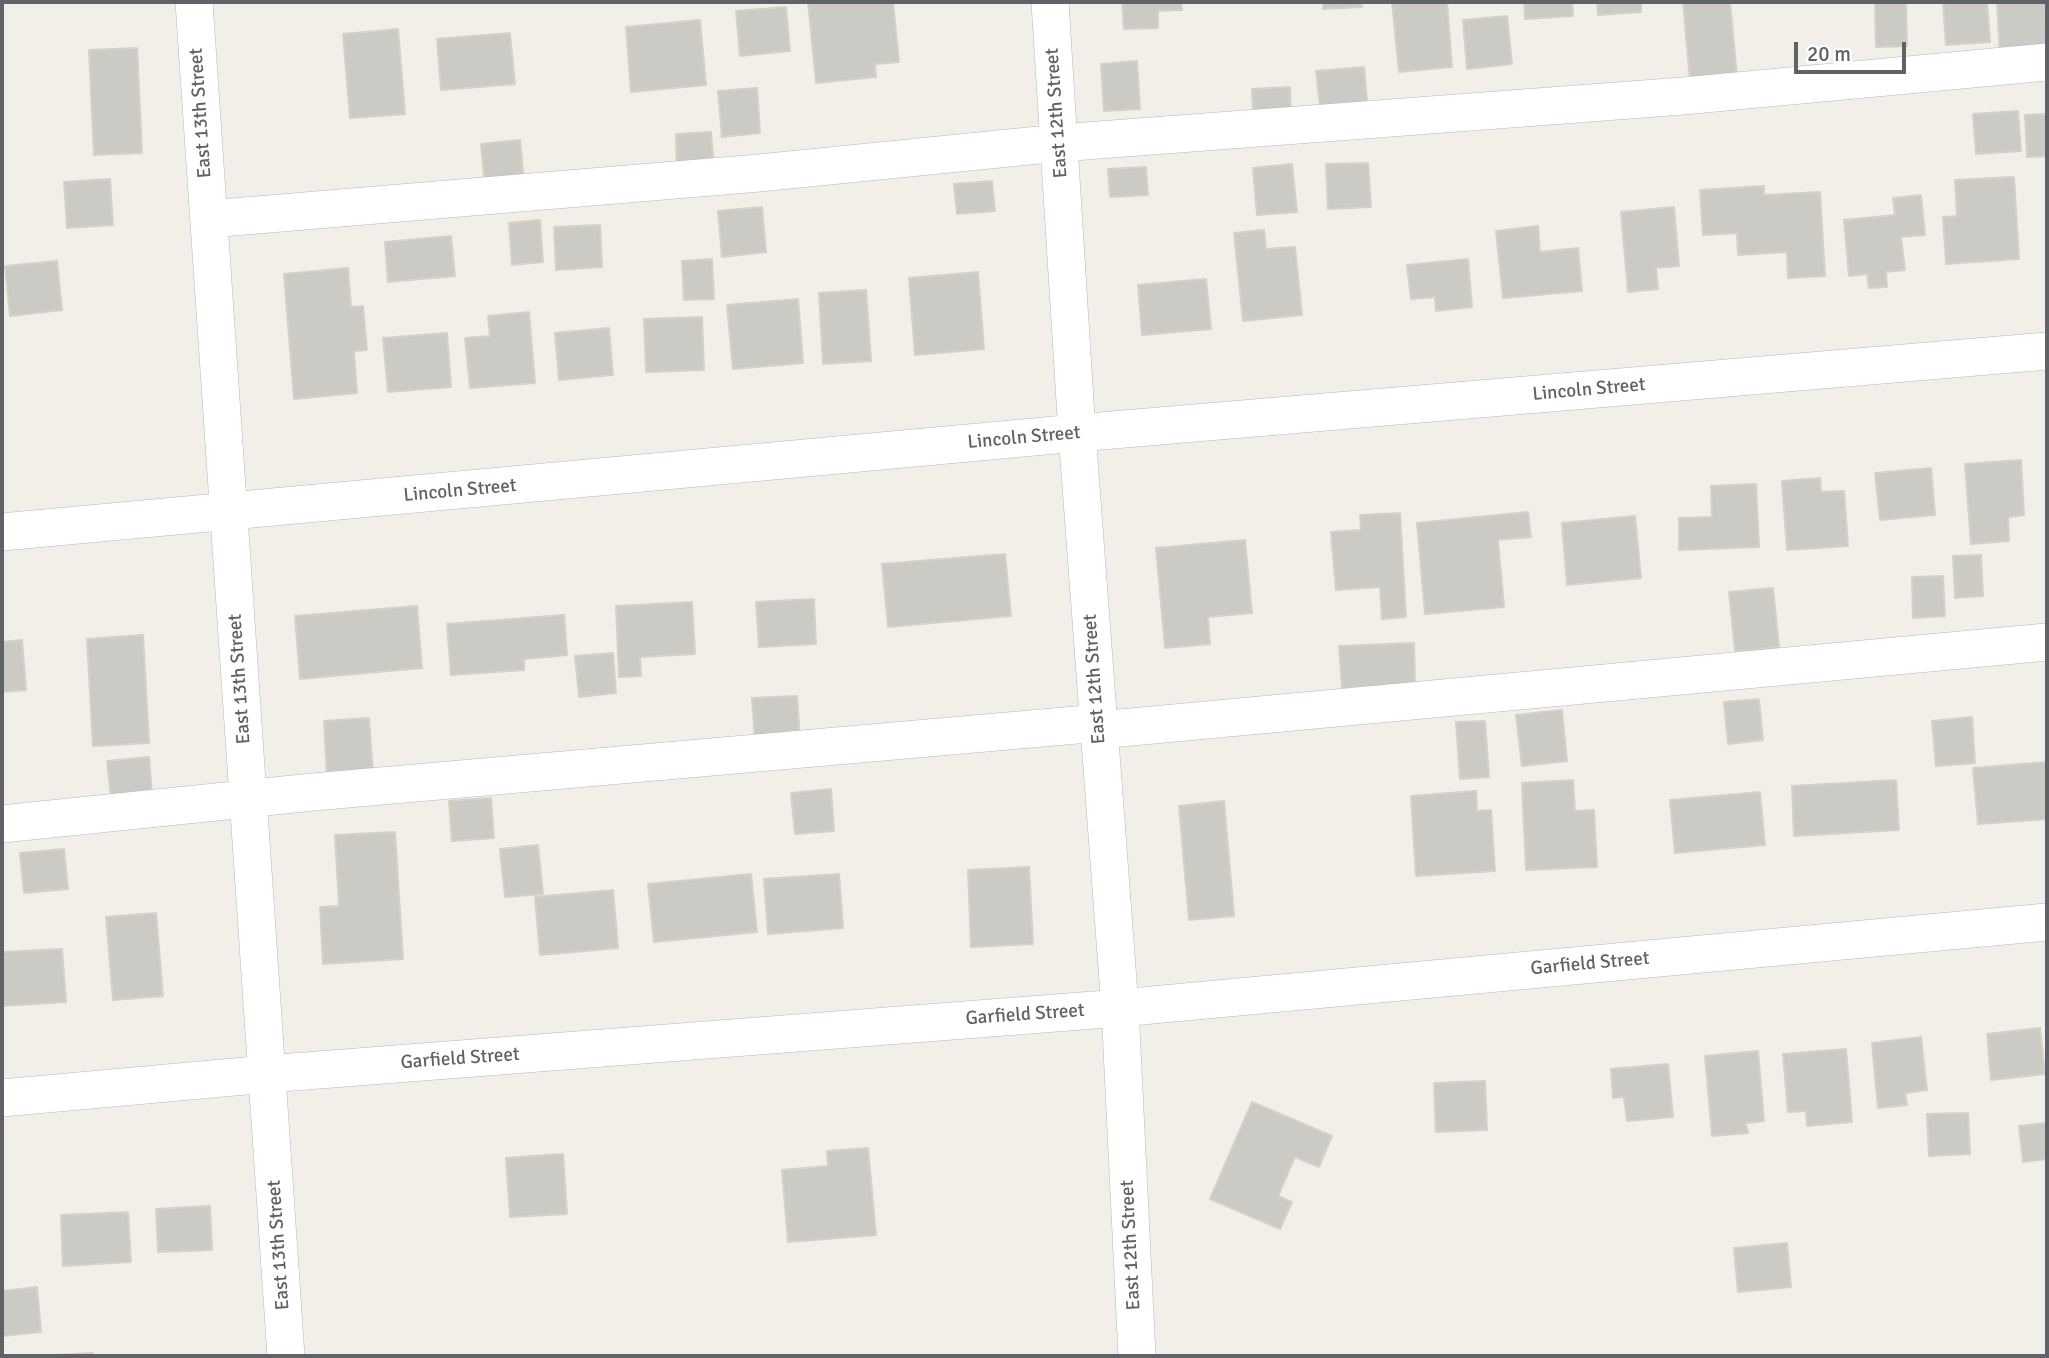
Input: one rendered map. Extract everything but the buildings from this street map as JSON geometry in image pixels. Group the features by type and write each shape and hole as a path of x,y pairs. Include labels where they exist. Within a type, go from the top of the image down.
{"street":[{"name":"East 13th Street","path":"194,2 286,1356"},
{"name":"East 12th Street","path":"1050,2 1077,433 1120,1008 1137,1356"},
{"path":"209,219 746,175 1059,143 1683,96 2047,62"},
{"name":"Lincoln Street","path":"2,532 1077,433 2047,351"},
{"path":"2,824 325,791 1099,727 2047,642"},
{"name":"Garfield Street","path":"2,1098 267,1074 1120,1008 2047,922"}]}
